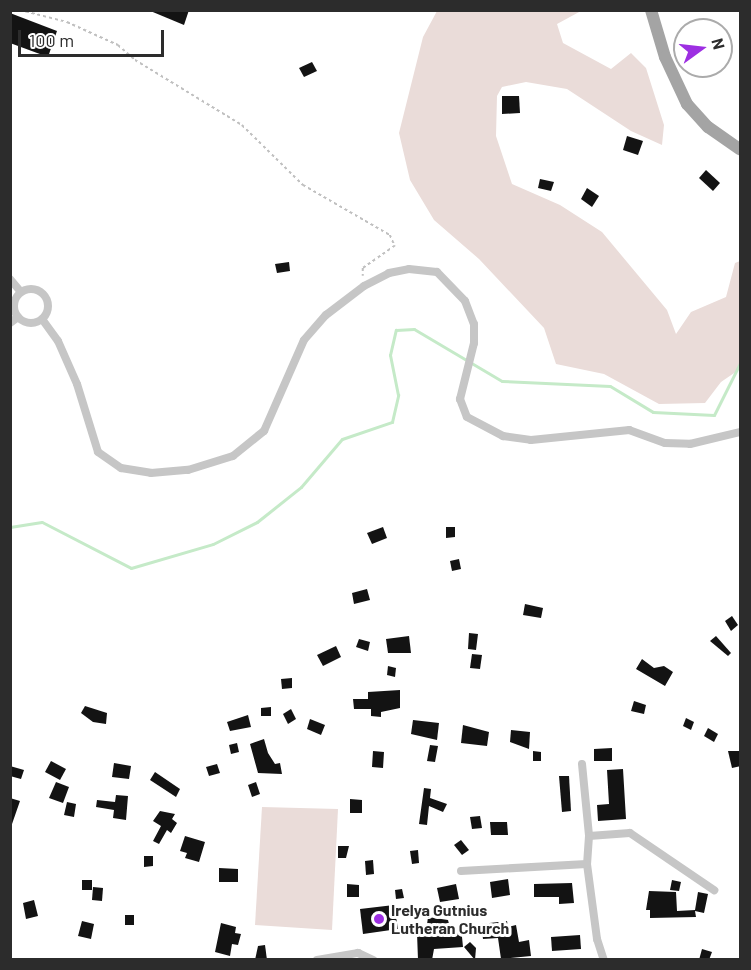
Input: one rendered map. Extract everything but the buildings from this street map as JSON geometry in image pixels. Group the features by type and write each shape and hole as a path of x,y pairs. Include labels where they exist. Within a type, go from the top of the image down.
{"main road":[{"path":"651,10 665,57 687,104 708,127 741,149"}],"street":[{"path":"42,319 58,341 77,384 98,452 121,468 151,473 188,470 233,456 264,431 304,340 326,315 364,286 390,273 409,269 437,272 465,301 474,324 474,343 460,399 467,417 503,436 531,440 628,430 665,443 690,444 741,432"},
{"path":"10,279 21,292"},
{"path":"33,288 43,293 48,304 42,319 31,323 18,317 14,304 21,292 33,288"},
{"path":"10,323 18,317"},
{"path":"582,764 589,836 587,864 597,939 604,960"},
{"path":"589,836 630,833 714,890"},
{"path":"461,871 587,864"},
{"path":"316,960 358,953 373,960"}],"path":[{"path":"20,10 67,22 118,45 135,60 242,125 303,185 390,235 394,246 363,268 364,286"}],"shaded area":[{"path":"437,11 581,11 557,24 563,43 611,69 631,53 646,68 664,125 662,145 631,131 567,89 526,82 502,87 497,96 496,136 512,184 560,205 602,232 667,310 676,334 691,312 726,297 735,263 740,261 740,369 721,382 705,403 659,404 604,374 556,364 544,328 479,259 434,220 410,180 399,133 423,37"},
{"path":"262,807 338,809 332,930 255,925"}],"waterway":[{"path":"10,527 42,522 131,568 213,544 257,522 301,487 342,439 392,422 398,395 390,355 396,330 414,329 502,381 610,386 653,412 714,415 740,363"}],"place":[{"name":"Irelya Gutnius Lutheran Church","path":"379,919"}]}
